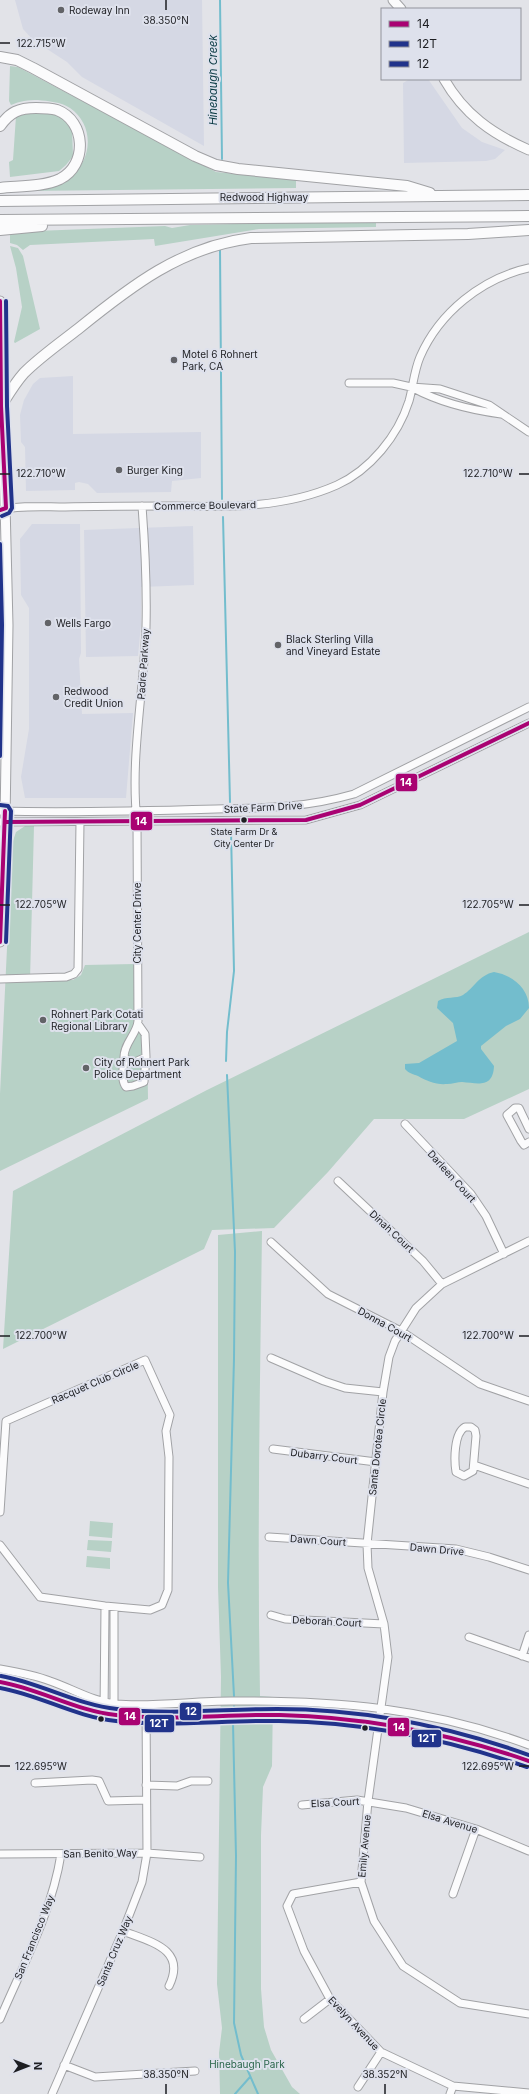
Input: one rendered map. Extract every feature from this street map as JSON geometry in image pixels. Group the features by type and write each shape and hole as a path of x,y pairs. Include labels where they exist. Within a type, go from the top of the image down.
{"highway":[{"path":"0,57 17,60 34,68 195,156 216,165 238,169 406,186 439,196"},
{"path":"0,126 10,113 16,110 41,108 58,110 74,123 79,133 80,144 77,161 68,174 61,178 38,184 0,188"},
{"name":"Redwood Highway","path":"0,201 529,195"},
{"name":"Redwood Highway","path":"0,220 529,216"},
{"path":"0,230 104,219"},
{"path":"1,406 12,388 28,369 127,290 158,269 233,240 279,237 468,234 529,230"}],"main road":[{"path":"393,0 400,8"},
{"path":"445,80 453,95 476,120 504,139 529,150"},
{"path":"0,301 2,508 8,625 0,942"}],"street":[{"name":"Commerce Boulevard","path":"2,508 142,506 245,507 301,499 338,484 360,471 377,456 400,423 409,400 411,387 420,358 427,343 454,308 485,285 529,268"},
{"path":"349,383 393,383 411,387 428,396 482,412 502,414 529,432"},
{"name":"Padre Parkway","path":"137,822 137,745 146,628 142,506"},
{"name":"State Farm Drive","path":"3,811 136,811 289,807 354,794 529,707"},
{"name":"State Farm Drive","path":"3,822 306,820 360,805 529,723"},
{"path":"0,979 66,977 74,974 78,969 80,822"},
{"name":"City Center Drive","path":"137,822 138,1024 124,1050 123,1083 126,1087 144,1082 146,1056 145,1034 138,1024"},
{"path":"124,1057 129,1061 135,1062 146,1056"},
{"path":"529,1128 519,1108 515,1108 507,1115 521,1141 524,1144 529,1142"},
{"name":"Darleen Court","path":"405,1124 471,1194 486,1216 504,1254"},
{"name":"Dinah Court","path":"338,1181 423,1261 442,1284"},
{"name":"Santa Dorotea Circle","path":"380,1723 388,1657 384,1624 370,1583 367,1544 383,1392 389,1357 401,1331 416,1308 442,1284 529,1241"},
{"name":"Donna Court","path":"271,1242 328,1294 401,1331 480,1384 529,1401"},
{"path":"271,1358 324,1381 345,1388 383,1392"},
{"name":"Racquet Club Circle","path":"0,1512 6,1421 145,1360 170,1415 166,1431 169,1457 168,1590 162,1605 150,1610 105,1606 40,1597 0,1545"},
{"path":"465,1427 471,1427 475,1430 474,1465 473,1471 468,1475 464,1476 456,1472 458,1435 460,1430 465,1427"},
{"name":"Dubarry Court","path":"273,1449 376,1462"},
{"path":"474,1465 529,1484"},
{"name":"Dawn Court","path":"269,1537 367,1544"},
{"name":"Dawn Drive","path":"367,1544 456,1549 489,1557 529,1570"},
{"path":"104,1713 105,1606"},
{"path":"114,1607 114,1715"},
{"name":"Deborah Court","path":"271,1615 285,1619 384,1624"},
{"path":"469,1637 525,1657 529,1635"},
{"path":"0,1669 49,1680 114,1704 146,1705 229,1701 329,1702 382,1708 438,1718 498,1734 529,1745"},
{"path":"0,1682 18,1685 79,1708 114,1715 146,1718 324,1716 380,1723 448,1736 529,1761"},
{"name":"Santa Cruz Way","path":"52,2094 123,1931 142,1882 147,1853 146,1705"},
{"name":"Emily Avenue","path":"380,1723 368,1801 361,1882 374,1921 403,1966 460,2003 529,2014"},
{"path":"36,1783 92,1780 99,1781 108,1801 146,1800"},
{"path":"146,1785 177,1786 191,1780 208,1781"},
{"name":"Elsa Court","path":"302,1804 330,1801 368,1801"},
{"name":"Elsa Avenue","path":"368,1801 442,1817 529,1851"},
{"path":"453,1894 476,1829"},
{"name":"San Benito Way","path":"0,1854 147,1853 200,1857"},
{"name":"San Francisco Way","path":"0,2018 49,1904 57,1877 61,1854"},
{"name":"Evelyn Avenue","path":"361,1882 293,1894 287,1906 304,1951 330,1999 381,2052 453,2086 529,2093"},
{"path":"123,1931 163,1948 172,1955 175,1964 175,1974 169,1986"},
{"path":"304,2019 330,1999"},
{"path":"358,2087 381,2052"},
{"path":"64,2065 95,2077 195,2071"},
{"path":"450,2094 453,2086"}],"shaded area":[{"path":"15,0 202,0 204,146 82,77 67,62 33,40 23,29"},
{"path":"408,80 429,80 462,128 482,142 505,150 495,159 486,161 404,163 403,83"},
{"path":"73,376 73,434 201,432 201,478 172,481 171,492 97,493 88,484 79,482 75,483 75,490 26,491 25,447 21,442 20,415 24,400 33,384 40,378"},
{"path":"32,524 80,524 81,653 79,659 82,714 133,713 126,798 25,798 21,777 29,729 29,608 21,595 20,539"},
{"path":"193,526 194,585 141,587 141,624 138,656 86,657 84,530"}],"green space":[{"path":"10,66 18,67 216,172 296,180 296,188 24,191 59,182 68,178 76,171 82,163 86,153 88,143 87,133 84,124 78,115 63,104 38,100 24,101 11,105 9,101"},
{"path":"31,112 51,113 64,118 72,129 73,156 59,171 10,177 9,162 13,160 16,116"},
{"path":"376,221 376,227 259,229 155,246 154,239 30,245 23,250 17,245 10,243 10,232 165,226 172,228 190,225"},
{"path":"10,246 18,248 23,256 40,329 15,343 22,307 16,268"},
{"path":"25,826 34,826 30,980 73,980 81,975 85,965 134,964 134,1025 147,1031 148,1099 0,1171 0,1094 12,844 16,832"},
{"path":"529,932 529,1089 464,1119 374,1119 328,1172 274,1228 212,1230 204,1249 3,1349 13,1191 207,1090"},
{"name":"Hinebaugh Park","path":"262,1231 259,1522 260,1696 273,1697 272,1766 263,1787 261,1835 261,1989 264,2027 271,2050 292,2087 300,2094 220,2094 219,2053 222,2028 217,1984 221,1677 218,1587 218,1235"},
{"path":"90,1521 113,1523 112,1538 89,1536"},
{"path":"88,1540 112,1541 111,1552 87,1550"},
{"path":"87,1556 110,1558 110,1569 86,1567"}],"water":[{"path":"494,972 513,979 523,989 526,994 529,1008 520,1019 506,1026 481,1046 481,1049 494,1066 491,1078 483,1083 462,1082 439,1084 428,1081 406,1070 405,1064 419,1063 457,1041 453,1023 437,1008 438,1001 463,995 484,976"}],"waterway":[{"name":"Hinebaugh Creek","path":"220,0 222,159"},
{"path":"220,250 222,499"},
{"path":"223,517 230,802"},
{"path":"226,1061 227,1032 234,971 231,831"},
{"path":"227,1075 235,1252 234,1359 228,1583 234,1696"},
{"path":"234,1706 234,1714"},
{"path":"233,1723 236,1856 234,2023 241,2055 258,2094"},
{"path":"235,2094 250,2077"}],"transit line":[{"name":"14","path":"0,301 1,406 6,508 0,510"},
{"name":"12","path":"2,516 9,513 12,508 7,406 6,301"},
{"name":"12T","path":"0,544 2,625 0,756"},
{"name":"14","path":"5,822 306,820 360,805 529,723"},
{"name":"12","path":"0,805 8,806 11,811 6,942"},
{"name":"14","path":"0,942 5,811"},
{"name":"12","path":"1,1676 16,1679 73,1699 102,1707 157,1712 257,1709 341,1712 405,1721 436,1728 468,1736 529,1755"},
{"name":"14","path":"0,1682 15,1685 72,1705 101,1713 137,1717 280,1715 344,1719 406,1728 468,1742 529,1761"},
{"name":"12T","path":"0,1688 15,1691 72,1711 101,1719 136,1723 279,1721 342,1725 436,1740 527,1767"}],"place":[{"name":"Rodeway Inn","path":"61,10"},
{"name":"Motel 6 Rohnert Park, CA","path":"174,360"},
{"name":"Burger King","path":"119,470"},
{"name":"Wells Fargo","path":"48,623"},
{"name":"Black Sterling Villa and Vineyard Estate","path":"278,645"},
{"name":"Redwood Credit Union","path":"56,697"},
{"name":"State Farm Dr & City Center Dr","path":"244,820"},
{"name":"Rohnert Park Cotati Regional Library","path":"43,1020"},
{"name":"City of Rohnert Park Police Department","path":"86,1068"}]}
